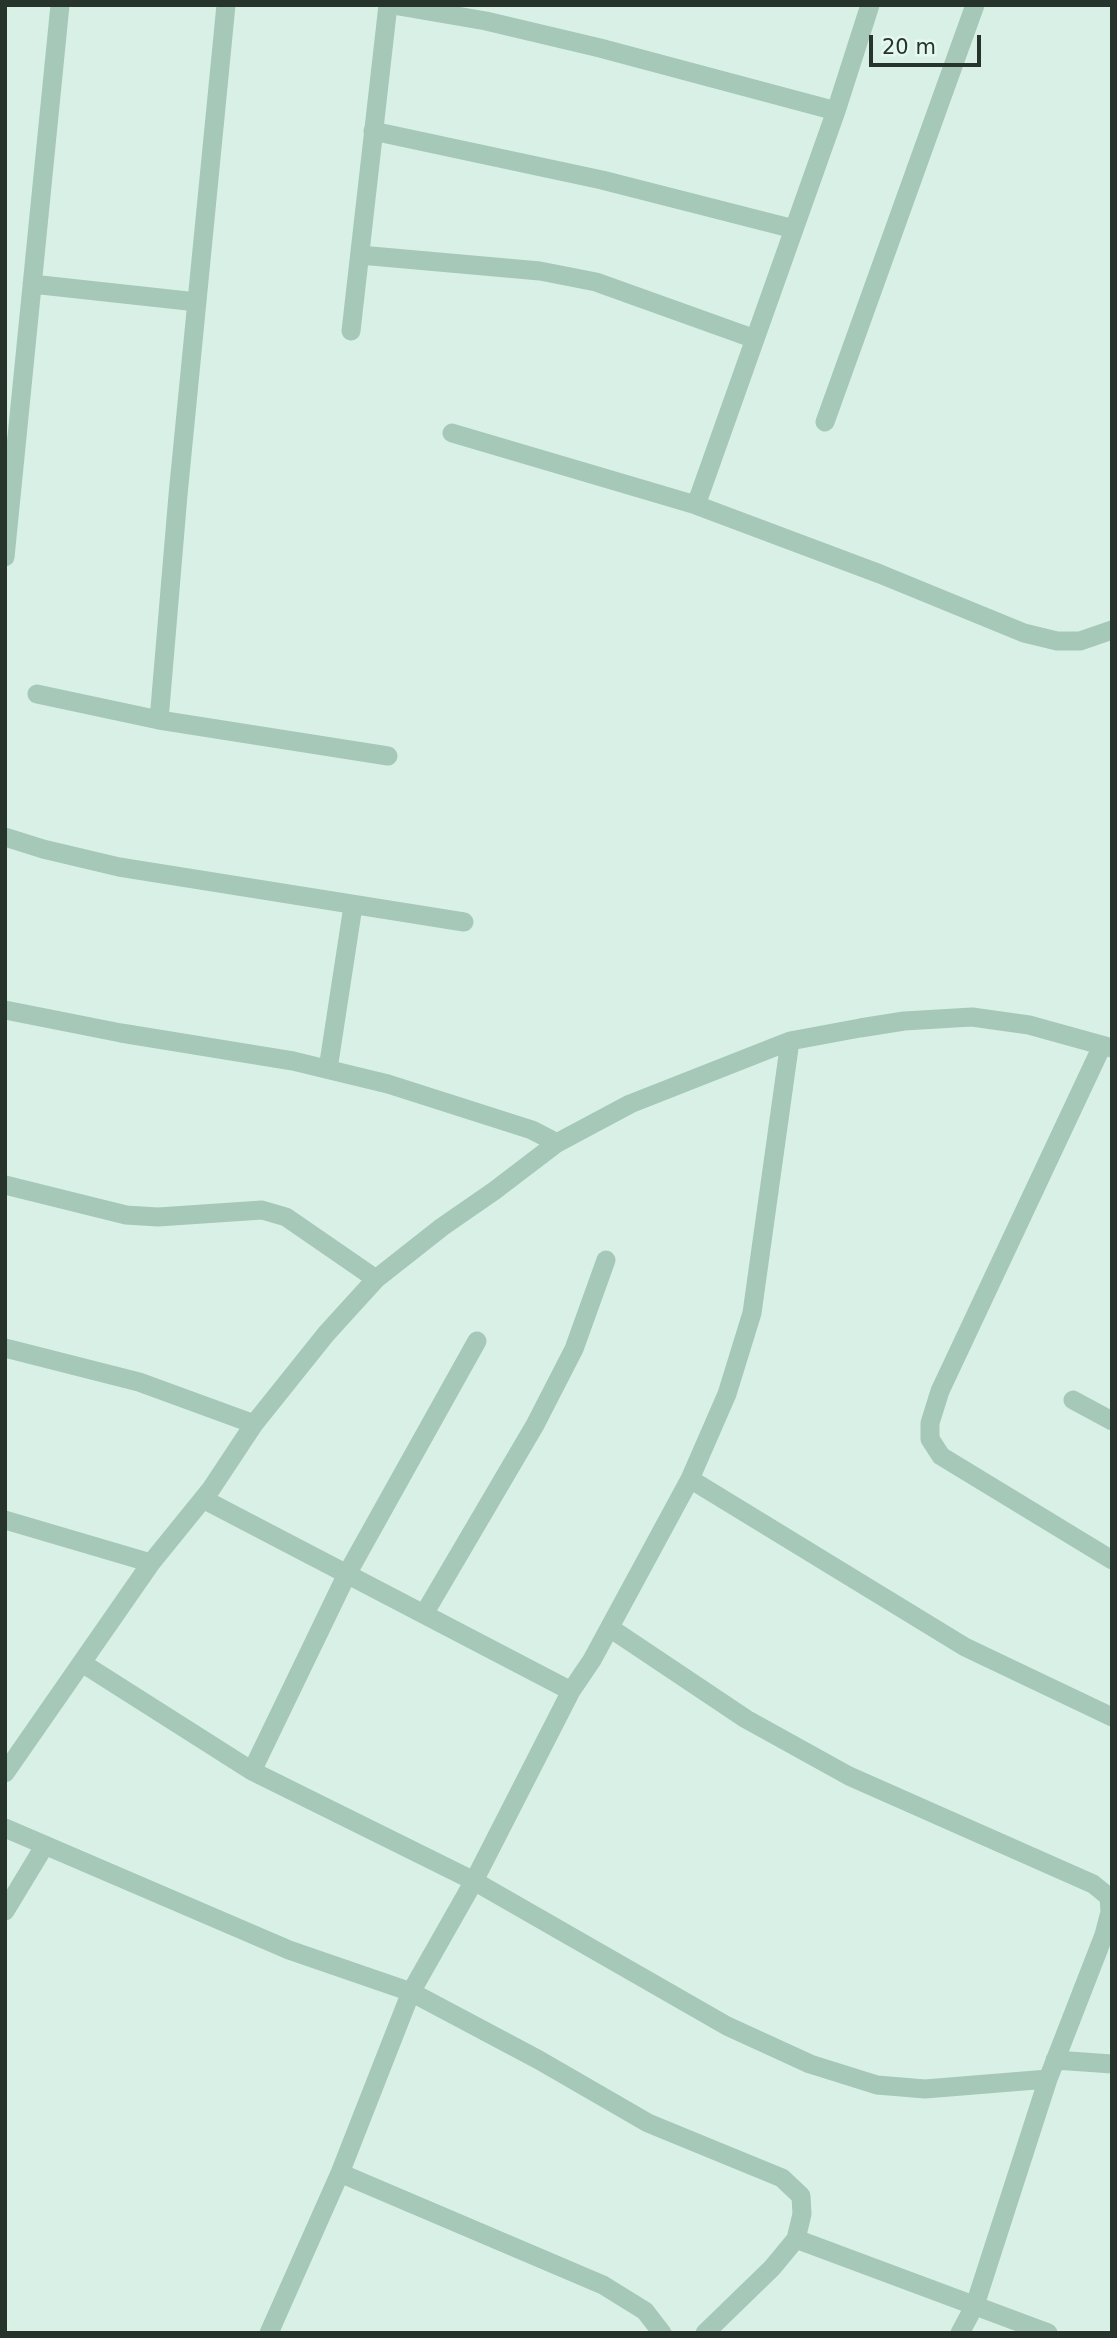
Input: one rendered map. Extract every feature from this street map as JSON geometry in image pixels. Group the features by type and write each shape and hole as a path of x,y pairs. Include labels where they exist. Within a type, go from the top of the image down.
{"street":[{"path":"5,557 60,5"},
{"path":"159,720 226,5"},
{"path":"351,331 373,131 391,5 486,21 600,48 836,111"},
{"path":"696,505 836,111 870,5"},
{"path":"825,422 975,5"},
{"path":"373,131 602,180 794,229"},
{"path":"360,256 491,265 596,282 755,339"},
{"path":"32,284 198,302"},
{"path":"452,433 696,505 880,574 1024,633 1057,641 1080,641 1112,630"},
{"path":"37,694 159,720 388,756"},
{"path":"5,837 119,867 464,922"},
{"path":"328,1069 353,906"},
{"path":"5,1010 328,1069 401,1088 532,1130 557,1143"},
{"path":"5,1773 151,1563 202,1499 254,1424 293,1373 376,1279 557,1143 630,1104 790,1041 904,1021 972,1017 1029,1025 1107,1047 940,1391 930,1423 930,1439 942,1456 1112,1560"},
{"path":"269,2333 340,2173 411,1992 474,1881 571,1691 610,1629 691,1479 727,1394 752,1314 790,1041"},
{"path":"5,1185 126,1215 158,1217 261,1210 286,1217 376,1279"},
{"path":"424,1614 535,1425 574,1349 606,1260"},
{"path":"252,1771 347,1574 477,1341"},
{"path":"5,1348 139,1382 254,1424"},
{"path":"1073,1400 1112,1421"},
{"path":"691,1479 965,1647 1112,1717"},
{"path":"202,1499 571,1691"},
{"path":"5,1520 151,1563"},
{"path":"610,1629 746,1719 849,1776 1093,1884 1109,1898 1111,1912 1104,1935 1048,2079 975,2305 960,2333"},
{"path":"82,1663 252,1771 474,1881 727,2026 810,2064 877,2085 925,2089 1048,2079"},
{"path":"5,1828 289,1950 411,1992 539,2060 648,2123 782,2178 801,2196 802,2214 796,2239 772,2268 705,2333"},
{"path":"5,1911 45,1845"},
{"path":"1055,2060 1112,2064"},
{"path":"340,2173 603,2285 645,2311 662,2333"},
{"path":"796,2239 1048,2333"}]}
